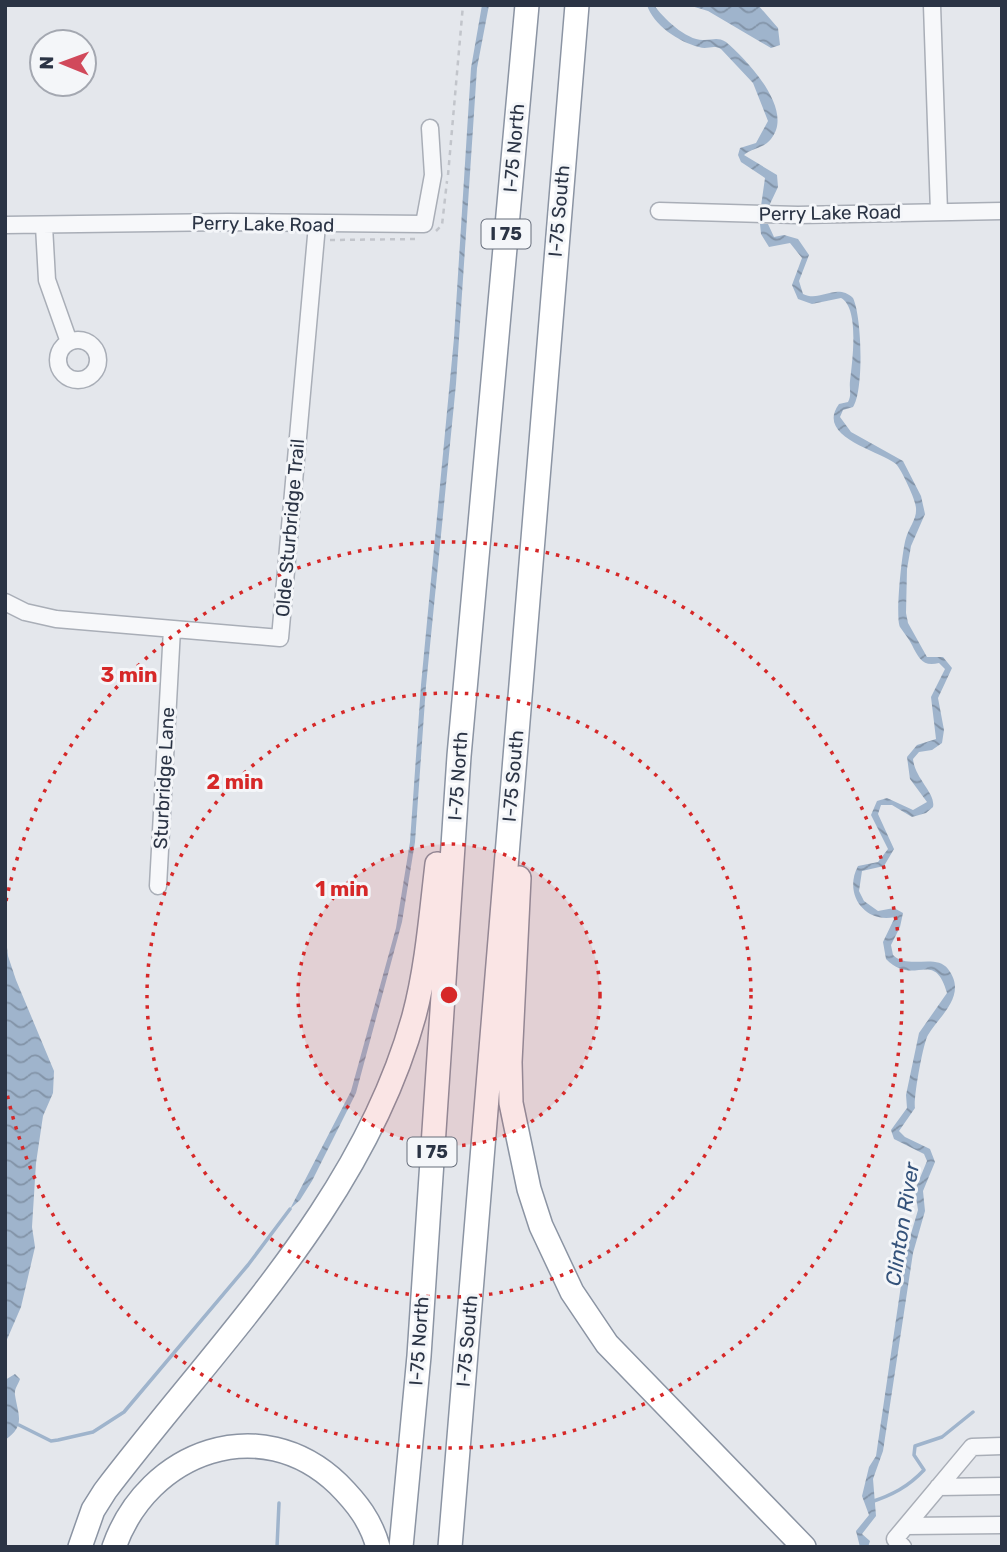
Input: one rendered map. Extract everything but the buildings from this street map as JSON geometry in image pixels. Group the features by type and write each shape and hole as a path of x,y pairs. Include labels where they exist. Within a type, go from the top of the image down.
{"highway":[{"name":"I-75 North","path":"401,1547 419,1356 459,756 527,5"},
{"name":"I-75 South","path":"450,1547 547,337 577,5"},
{"path":"519,707 519,927 510,1062 512,1102 529,1189 537,1214 572,1292 607,1343 804,1547"},
{"path":"80,1547 93,1510 105,1491 327,1207 363,1146 391,1083 414,1017 424,973 449,773 459,756"},
{"path":"114,1547 123,1523 135,1505 167,1471 215,1451 264,1446 296,1454 322,1469 357,1503 378,1547"}],"street":[{"path":"932,5 939,212"},
{"name":"Perry Lake Road","path":"5,225 215,222 424,224 433,175 430,128"},
{"name":"Perry Lake Road","path":"659,211 798,215 1002,211"},
{"name":"Olde Sturbridge Trail","path":"5,602 26,612 56,619 250,633 281,638 317,225"},
{"path":"44,226 47,280 69,342"},
{"name":"Sturbridge Lane","path":"158,886 172,629"},
{"path":"903,1547 895,1539 972,1447 1002,1447"},
{"path":"938,1487 1002,1486"},
{"path":"906,1526 1002,1525"}],"water":[{"path":"482,5 489,5 477,68 456,384 426,686 415,842 402,922 356,1093 312,1181 300,1200 290,1209 351,1091 396,928 410,842 421,685 454,338 471,68"},
{"path":"647,5 654,5 669,22 690,37 726,42 765,86 773,100 777,127 768,142 744,155 777,175 778,187 769,206 761,206 765,178 741,162 738,155 740,148 756,143 768,121 753,83 721,49 691,45 668,32 655,19"},
{"path":"688,5 758,5 778,28 780,45 771,48 708,11"},
{"path":"760,224 768,224 774,237 784,235 798,239 809,255 799,281 803,294 816,296 840,292 853,298 860,337 859,386 853,407 843,410 840,417 851,432 903,461 921,496 925,514 911,546 907,569 906,613 908,623 927,657 943,657 952,668 938,698 944,730 942,743 932,750 919,752 913,759 917,773 931,796 933,807 926,813 912,817 892,805 881,805 878,814 894,849 884,866 862,871 859,891 864,901 878,911 894,908 903,913 900,927 891,945 893,955 906,961 943,964 953,978 955,987 950,1004 926,1040 915,1108 899,1131 905,1137 930,1149 935,1162 923,1191 925,1211 913,1253 883,1451 873,1479 876,1516 862,1534 870,1541 868,1547 860,1547 856,1531 869,1515 862,1496 869,1467 876,1456 906,1251 918,1210 915,1190 927,1161 924,1154 894,1139 891,1130 907,1108 906,1095 919,1033 947,993 936,972 906,970 896,967 886,959 883,942 895,917 874,916 866,911 855,896 853,887 858,866 878,862 888,849 871,815 877,801 887,798 913,810 927,802 910,779 907,757 917,745 936,739 931,697 945,669 939,663 929,664 922,661 900,627 899,598 903,556 906,538 916,512 908,485 896,464 852,441 835,425 834,415 839,404 848,402 850,397 853,336 851,313 841,298 812,304 798,299 792,285 802,258 790,243 769,247 761,234"},
{"path":"5,930 8,956 16,980 54,1071 53,1093 43,1116 36,1163 32,1227 35,1247 21,1307 5,1344"},
{"path":"15,1374 20,1379 15,1393 19,1420 16,1430 5,1440 5,1380"}],"waterway":[{"path":"19,1425 51,1441 93,1432 124,1412 248,1265 290,1209"},
{"path":"871,1502 899,1490 924,1470 914,1455 915,1446 942,1437 973,1412"},
{"path":"277,1547 279,1503"}],"water label":[{"name":"Clinton River","path":"902,1224"}]}
